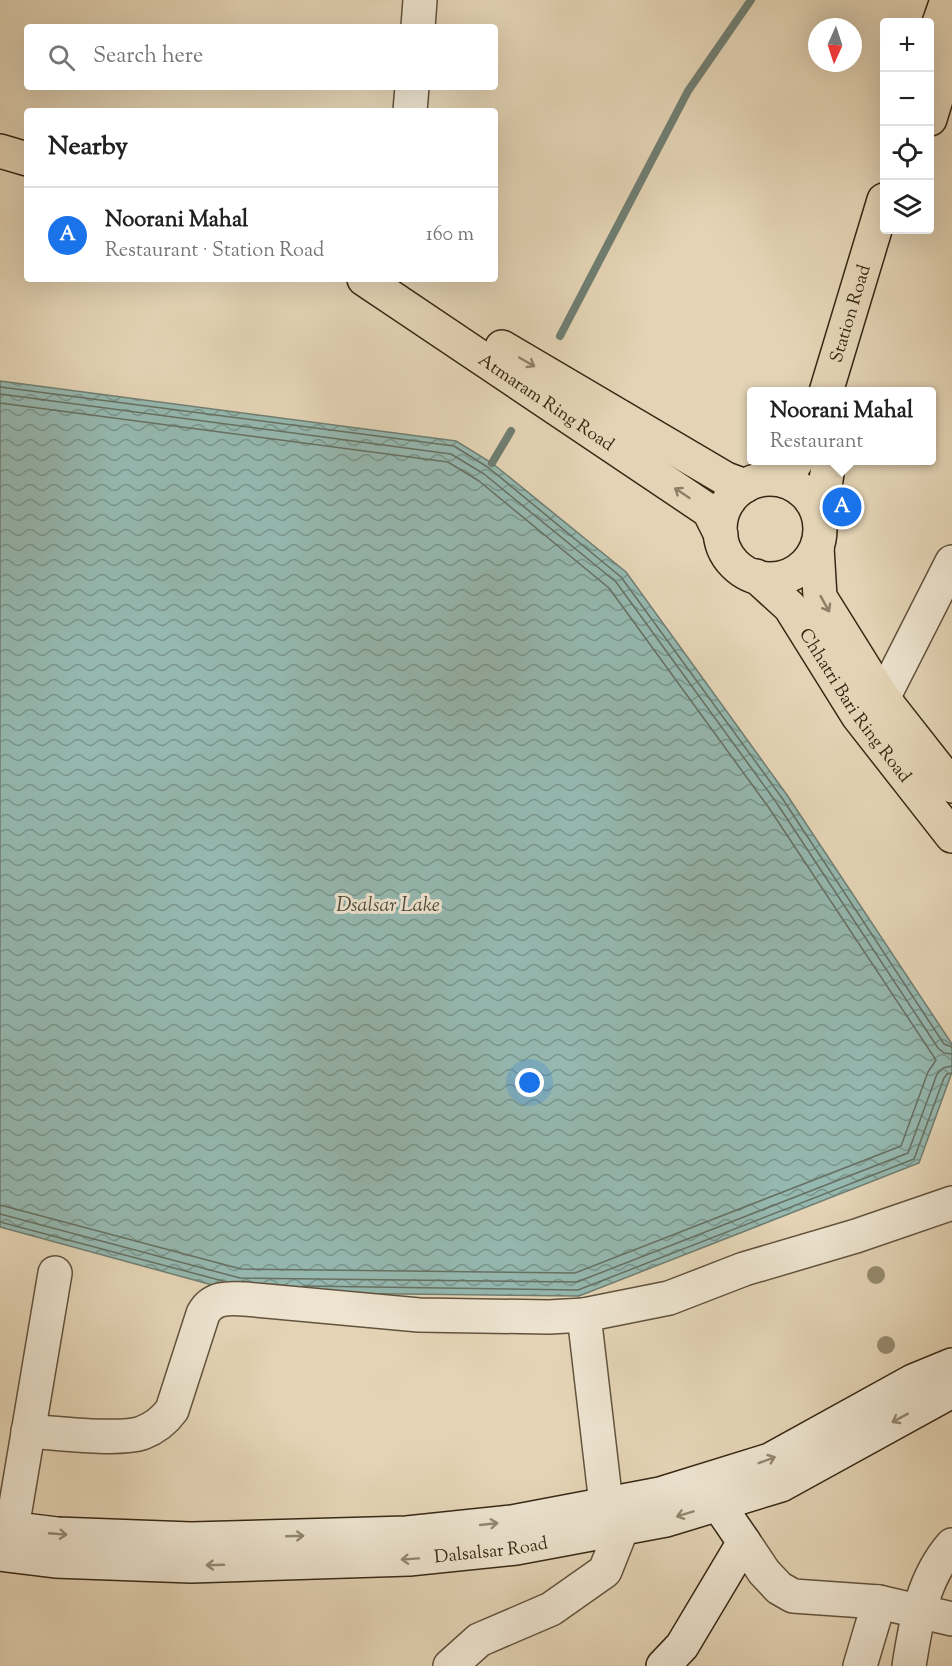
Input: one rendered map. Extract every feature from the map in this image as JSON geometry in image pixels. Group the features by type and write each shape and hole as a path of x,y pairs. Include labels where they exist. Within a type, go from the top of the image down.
{"main road":[{"path":"934,37 947,0"},
{"path":"934,106 952,47"},
{"path":"0,151 24,158"},
{"name":"Station Road","path":"828,387 880,216"},
{"name":"Station Road","path":"850,387 896,234"},
{"name":"Atmaram Ring Road","path":"387,282 726,479 745,486"},
{"name":"Atmaram Ring Road","path":"387,282 709,511 721,535"},
{"path":"818,533 816,507 808,495 797,487 791,471 745,486 725,507 721,521 721,535 725,549 743,571 771,578 786,576 810,560 818,533 828,465"},
{"name":"Chhatri Bari Ring Road","path":"818,533 820,597 883,698 950,780"},
{"name":"Chhatri Bari Ring Road","path":"756,576 790,607 858,716 952,836"}],"street":[{"path":"410,108 412,90"},
{"path":"883,698 952,562"},
{"path":"28,1431 119,1436 141,1433 165,1420 172,1410 203,1314 212,1302 220,1300 245,1299 419,1315 549,1317 584,1315 669,1298 744,1269 856,1236 952,1203"},
{"path":"4,1536 28,1431 55,1273"},
{"path":"450,1666 479,1640 551,1609 605,1571 614,1516 584,1315"},
{"name":"Dalsalsar Road","path":"4,1536 55,1561 191,1566 409,1559 516,1548 614,1516 666,1520 913,1381 952,1365"},
{"name":"Dalsalsar Road","path":"715,1491 781,1485 952,1391"},
{"path":"715,1491 764,1572 779,1588 793,1596 879,1602 952,1619"},
{"path":"663,1666 682,1646 744,1542"},
{"path":"909,1666 918,1611 932,1574 952,1545"},
{"path":"860,1666 879,1602"}],"water":[{"name":"Dsalsar Lake","path":"0,381 456,441 492,463 626,572 787,795 952,1044 952,1072 919,1163 579,1296 238,1292 0,1227"}],"waterway":[{"path":"560,336 688,91 751,0"},
{"path":"492,463 511,431"}],"place":[{"name":"Noorani Mahal","path":"842,507"}]}
